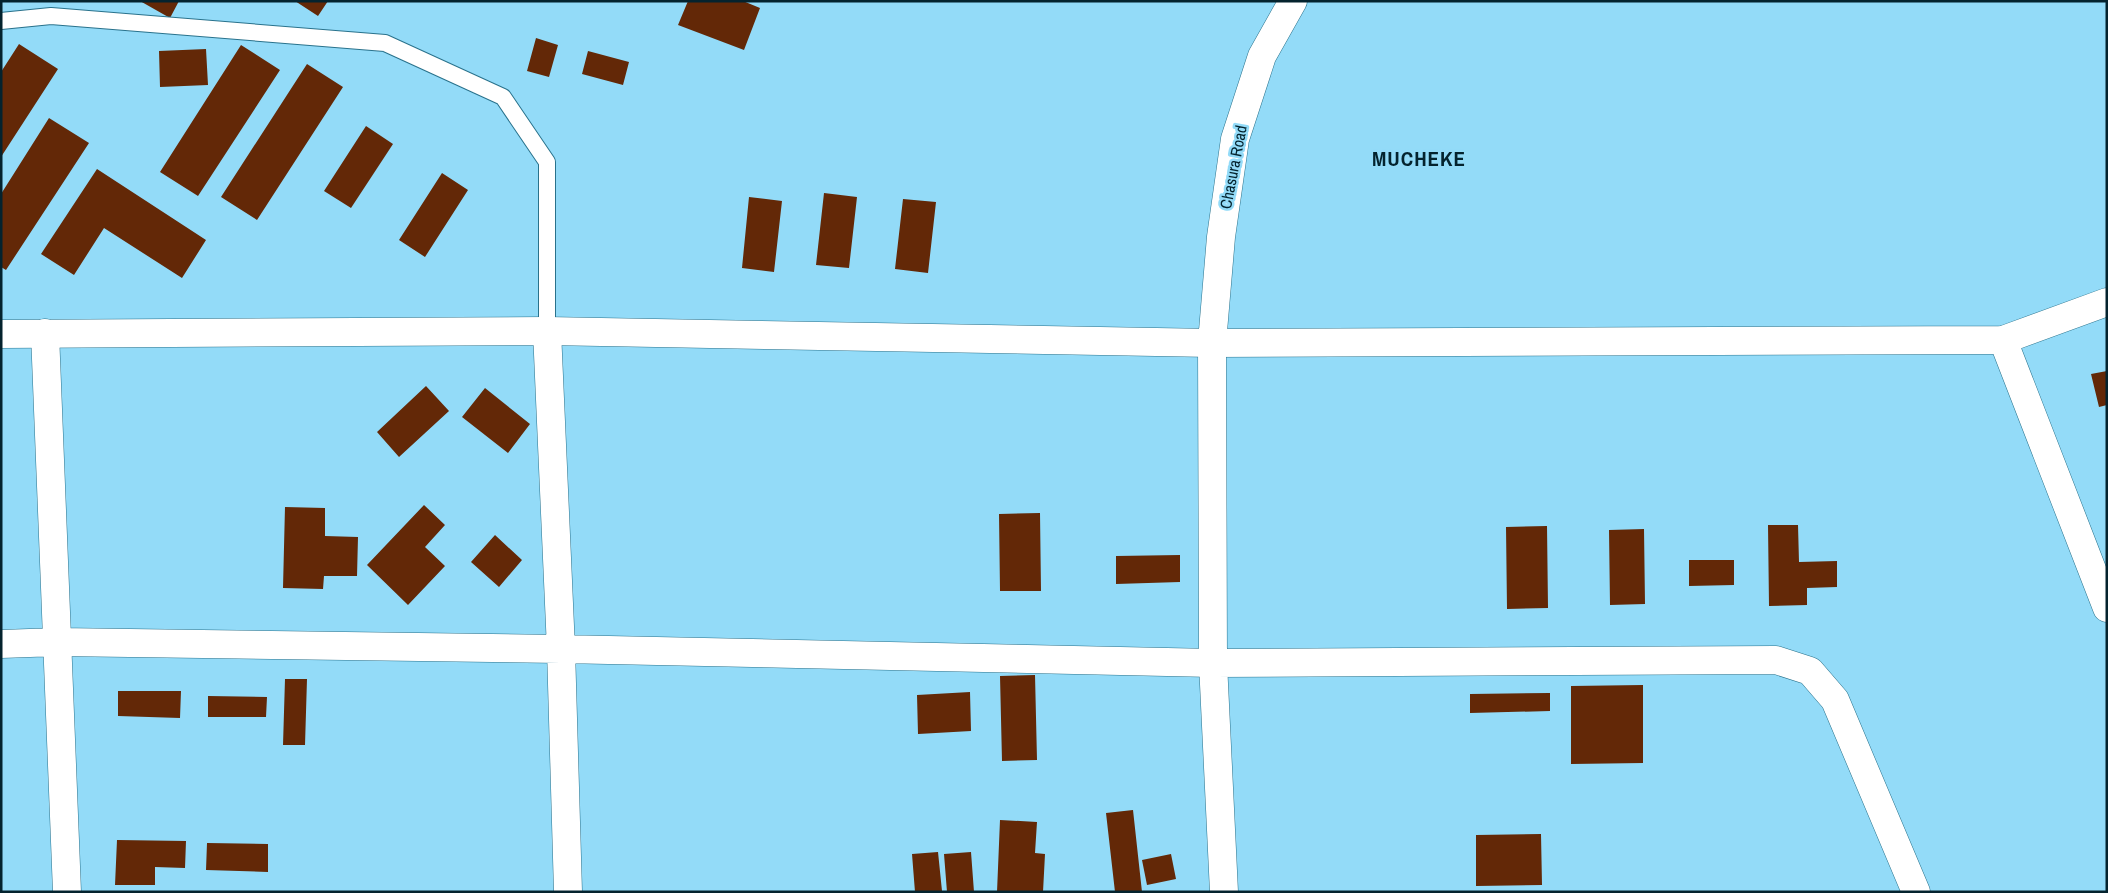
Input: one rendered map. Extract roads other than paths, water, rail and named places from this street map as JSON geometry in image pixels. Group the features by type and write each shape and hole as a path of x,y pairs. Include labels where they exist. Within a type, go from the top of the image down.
{"street":[{"name":"Chasura Road","path":"1224,892 1214,663 1212,343 1221,237 1235,139 1262,56 1293,1"},
{"path":"1,334 548,331 1212,343 2003,340 2107,302"},
{"path":"548,331 561,649 568,892"},
{"path":"45,333 67,892"},
{"path":"2003,340 2107,608"},
{"path":"1,644 58,642 561,649 1214,663 1776,660 1810,671 1835,700 1916,892"}],"lane":[{"path":"1,21 51,16 385,43 503,97 548,162 548,331"}],"district":[{"name":"MUCHEKE","path":"1419,158"}]}
